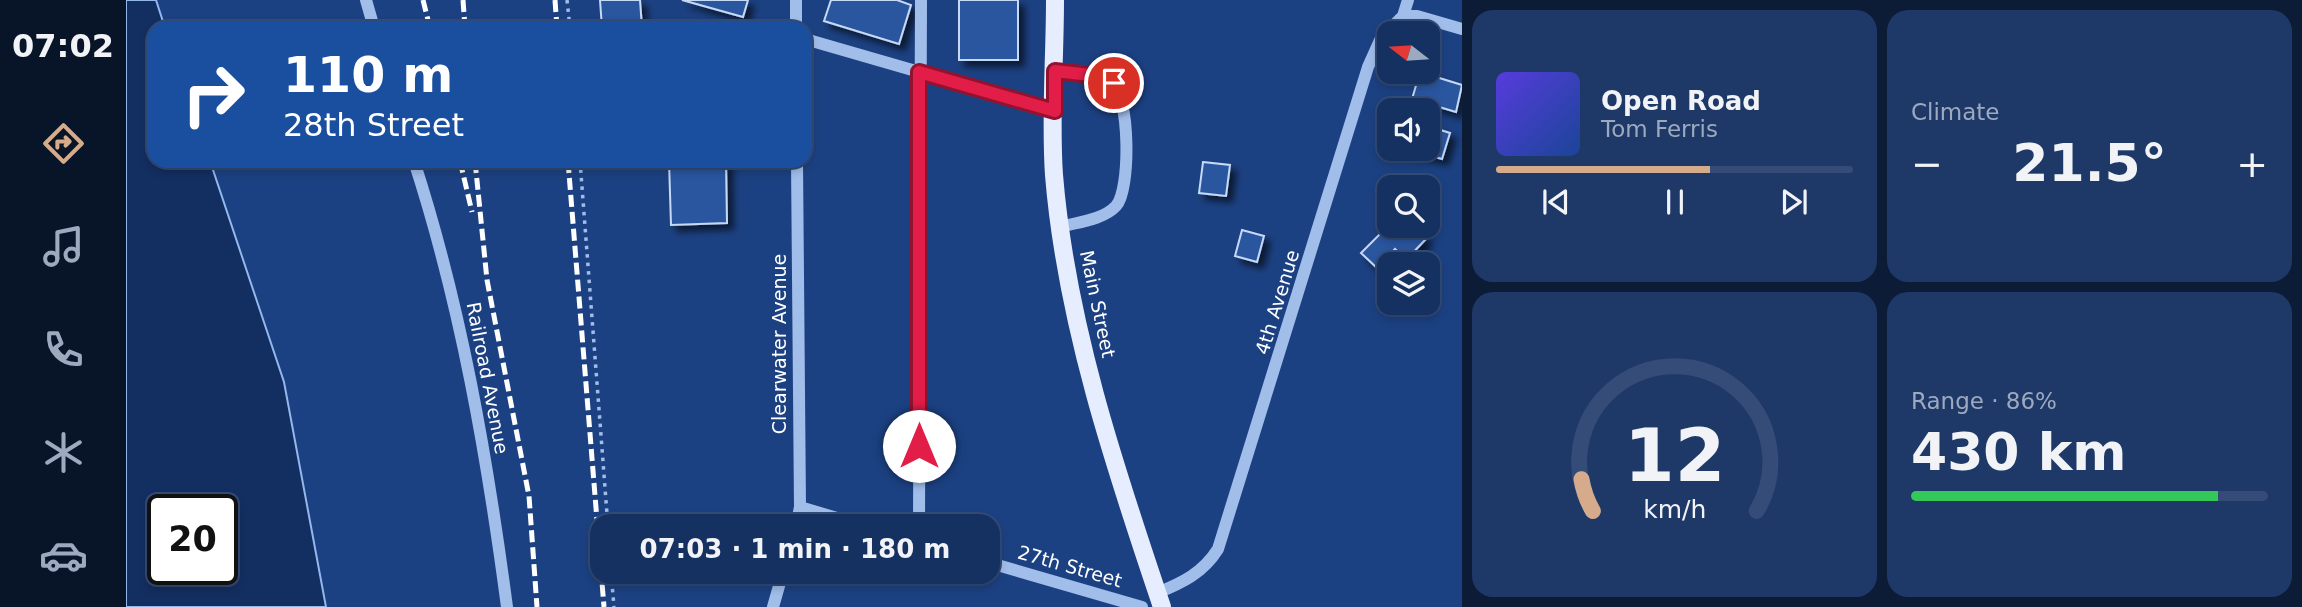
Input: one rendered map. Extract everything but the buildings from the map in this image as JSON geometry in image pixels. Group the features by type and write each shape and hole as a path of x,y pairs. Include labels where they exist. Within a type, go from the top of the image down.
{"main road":[{"name":"Main Street","path":"1055,0 1054,173 1060,227 1089,365 1160,600"}],"street":[{"path":"366,0 372,21"},
{"path":"796,0 796,21"},
{"path":"919,514 920,0"},
{"name":"4th Avenue","path":"1160,600 1210,562 1218,549 1368,67 1381,38 1403,16 1408,0"},
{"path":"1403,16 1417,16 1462,29"},
{"path":"812,40 1055,111"},
{"path":"1055,71 1099,76 1114,83 1123,96 1126,150 1124,188 1116,206 1099,217 1060,227"},
{"name":"Railroad Avenue","path":"416,168 441,245 472,386 493,502 506,607"},
{"name":"Clearwater Avenue","path":"797,168 799,514"},
{"path":"800,507 823,514"},
{"name":"27th Street","path":"1000,566 1142,607"},
{"path":"774,607 780,584"}],"path":[{"path":"567,0 568,21"},
{"path":"581,168 607,514"},
{"path":"612,584 614,607"}],"water":[{"path":"126,0 156,0 163,21 147,21 147,168 212,168 284,382 326,607 126,607"}],"railway":[{"path":"423,0 428,21"},
{"path":"463,0 464,21"},
{"path":"555,0 556,21"},
{"path":"462,168 472,212"},
{"path":"476,168 487,280 529,496 537,607"},
{"path":"569,168 604,607"}],"route":[{"path":"919,446 919,72 1055,111 1055,71 1099,76 1114,83"}]}
